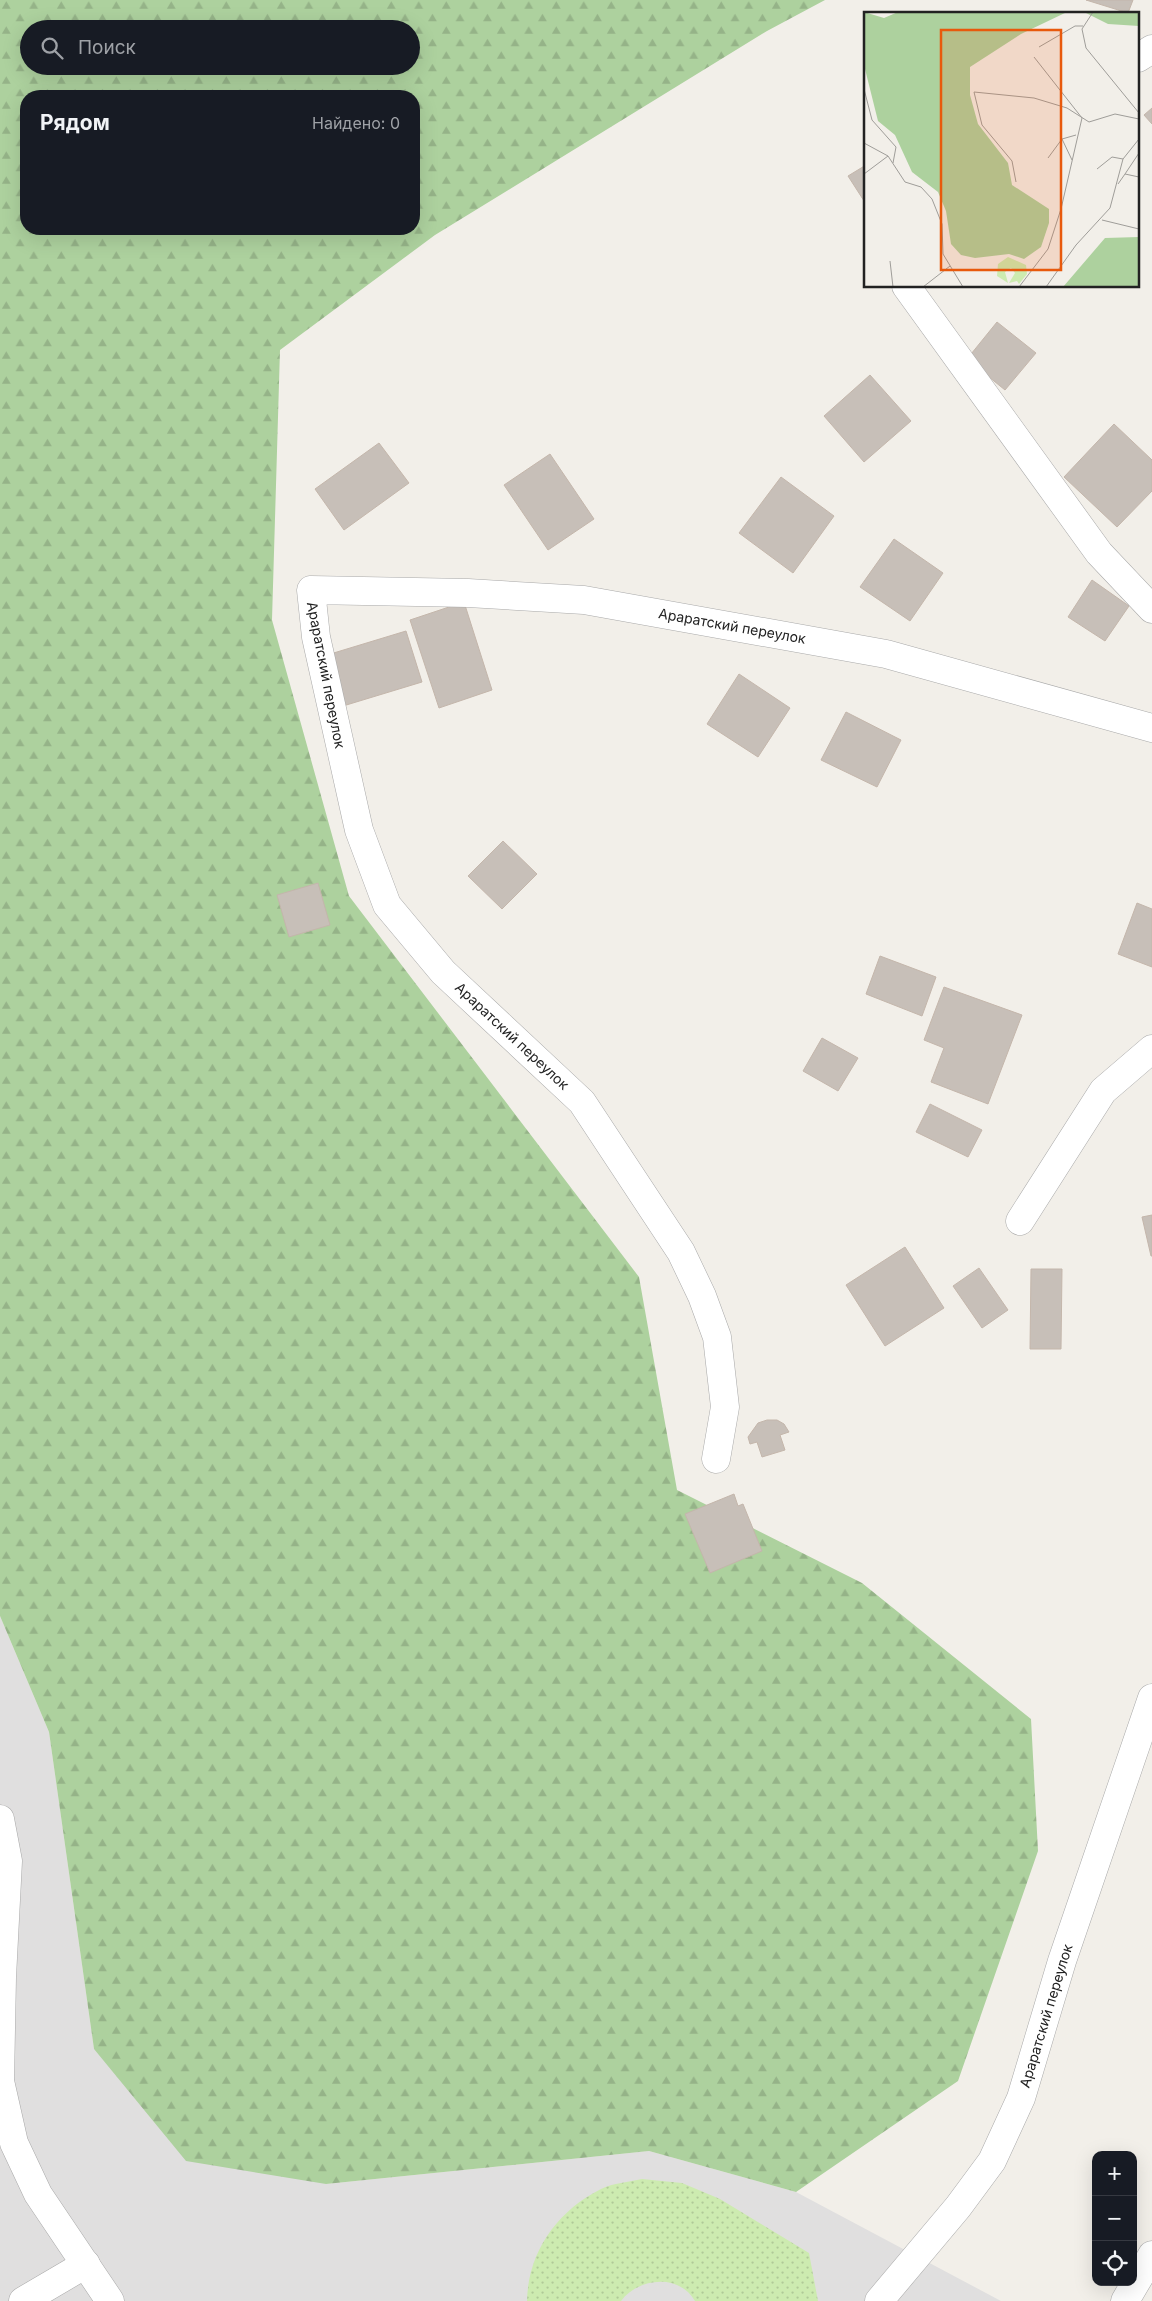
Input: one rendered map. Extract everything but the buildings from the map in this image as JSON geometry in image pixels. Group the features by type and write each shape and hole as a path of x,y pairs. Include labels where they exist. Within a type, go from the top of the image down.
{"street":[{"path":"1140,57 1152,49"},
{"path":"907,288 1099,553 1152,609"},
{"name":"Араратский переулок","path":"716,1459 725,1407 717,1337 702,1296 682,1252 582,1102 443,972 387,905 356,820 316,637 311,590 468,593 584,600 886,654 1152,728"},
{"path":"1020,1221 1103,1091 1152,1049"},
{"name":"Араратский переулок","path":"879,2301 958,2207 992,2161 1021,2098 1062,1961 1152,1698"},
{"path":"0,1819 8,1861 2,1977 0,2081 14,2143 38,2194 110,2301"},
{"path":"1124,2301 1152,2256"},
{"path":"24,2301 86,2264"}],"shaded area":[{"path":"0,1616 49,1732 94,2049 326,2184 649,2151 796,2192 1001,2301 0,2301"}],"green space":[{"path":"0,0 825,0 767,31 435,235 280,350 272,620 349,896 639,1277 677,1490 862,1583 1031,1719 1038,1851 958,2081 796,2192 649,2151 326,2184 186,2161 94,2049 49,1732 0,1616"},
{"path":"642,2179 682,2183 720,2199 809,2253 818,2301 695,2301 688,2292 679,2286 658,2282 637,2287 621,2301 527,2301 533,2266 539,2250 559,2221 585,2198 601,2189"}]}
